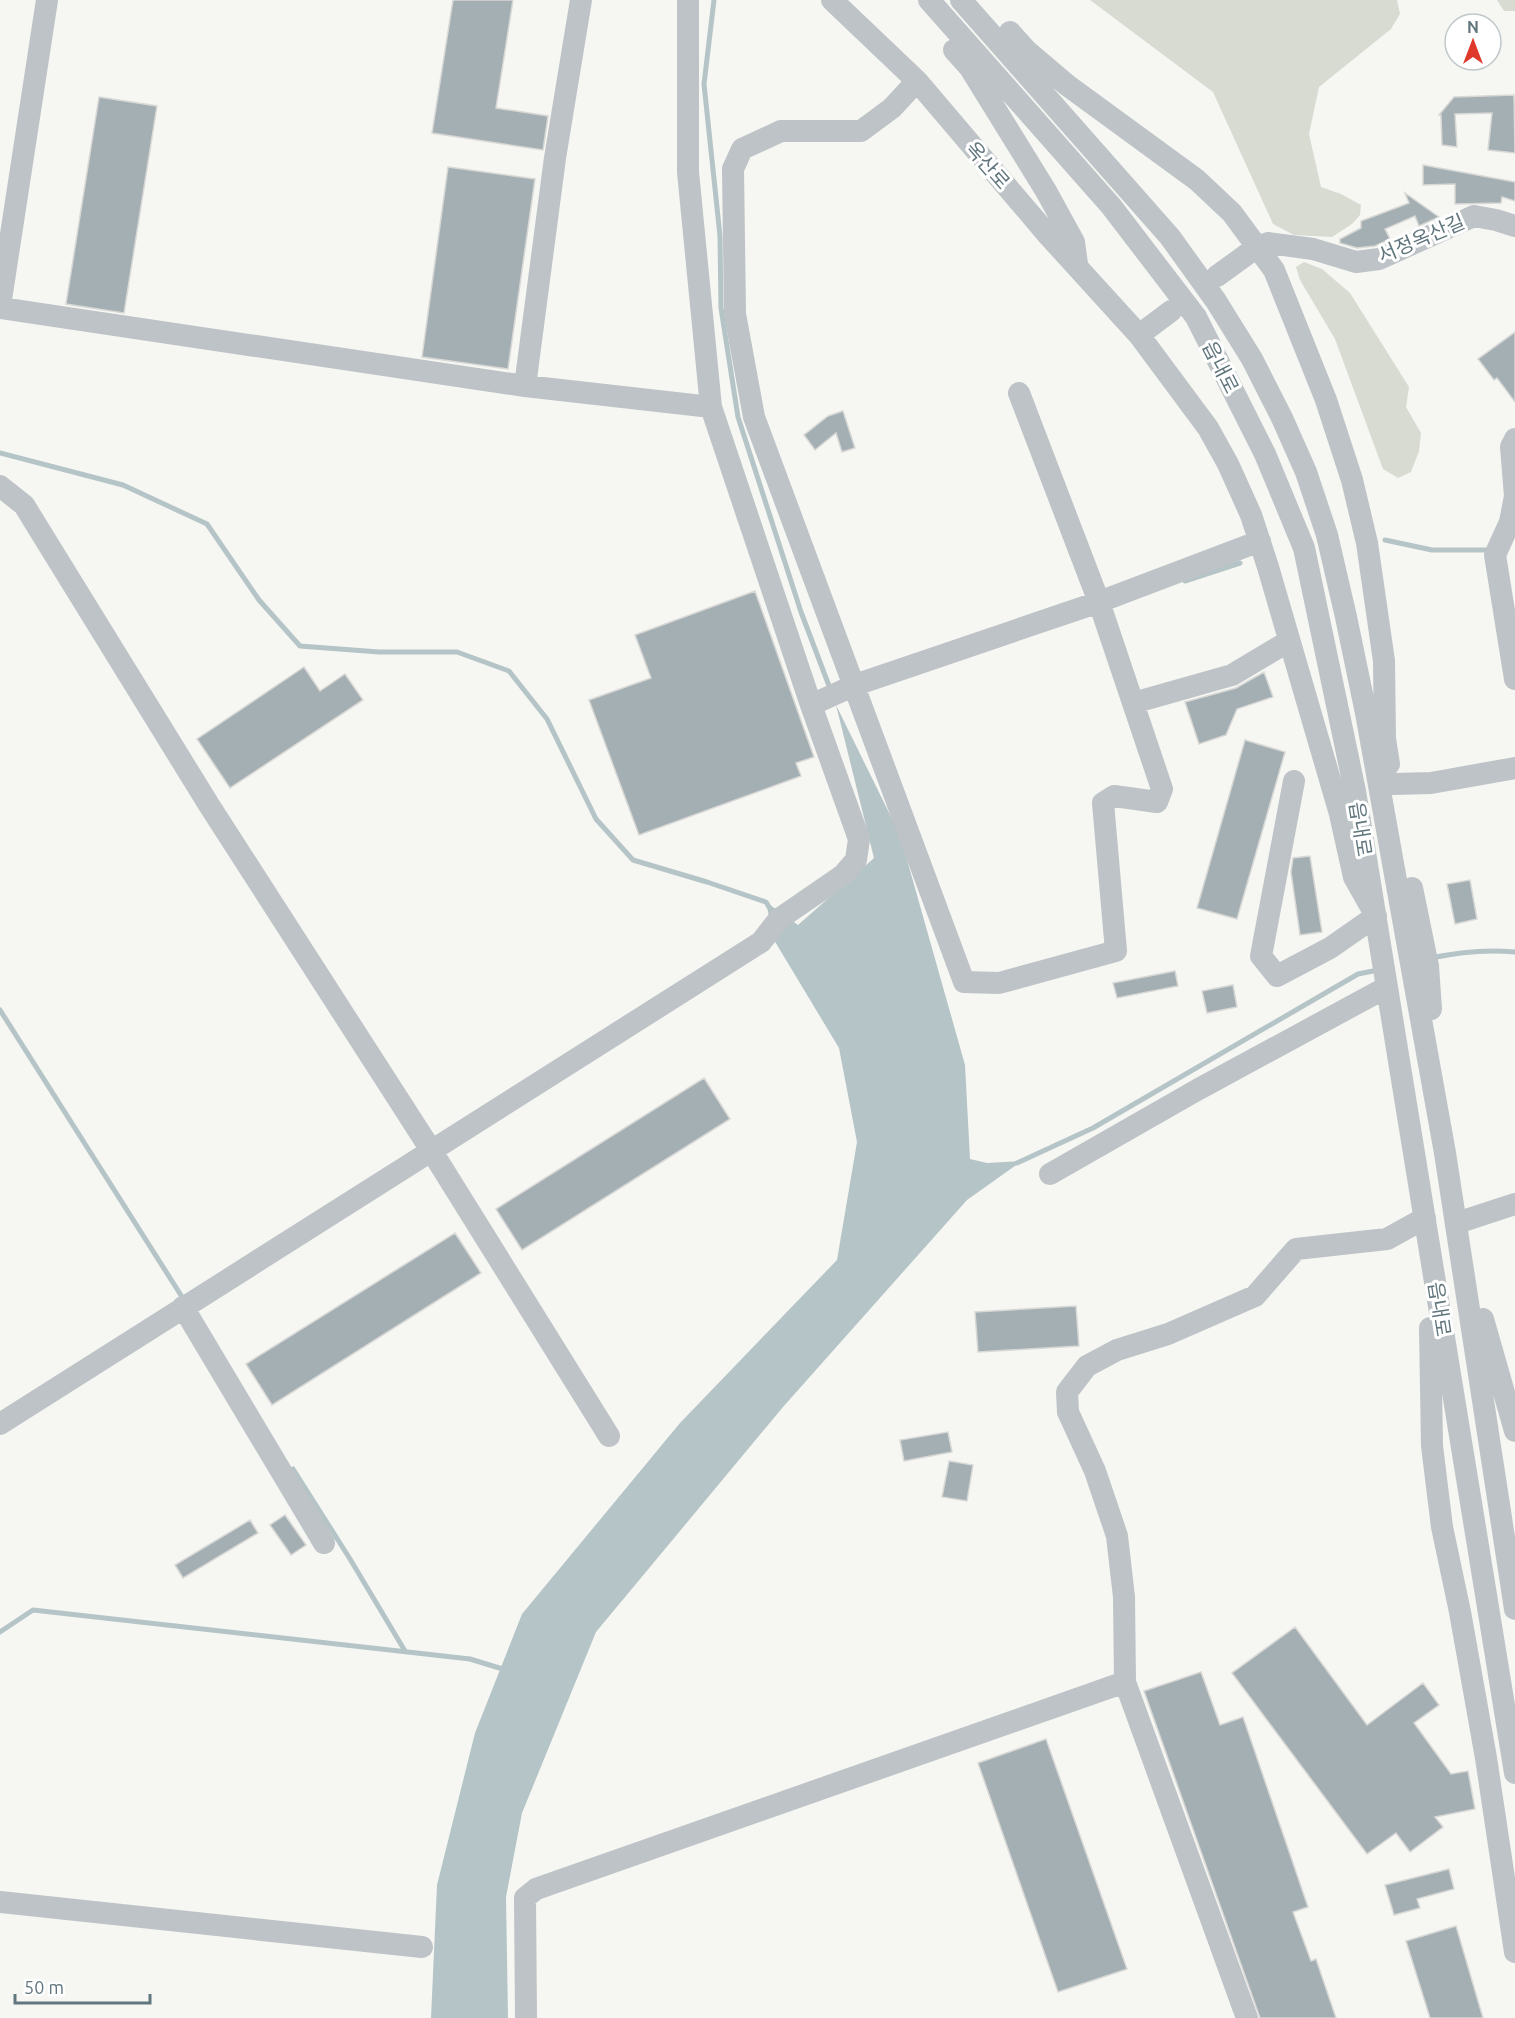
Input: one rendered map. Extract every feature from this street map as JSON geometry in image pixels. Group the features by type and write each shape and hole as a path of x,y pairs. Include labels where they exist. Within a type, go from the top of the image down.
{"street":[{"path":"47,0 0,307 525,386 711,407"},
{"path":"525,386 555,158 581,0"},
{"path":"0,1424 761,942 779,919 843,875 856,860 859,839 811,705 711,407 688,172 688,0"},
{"name":"옥산로","path":"832,0 917,81 1139,335 1208,428 1228,464 1260,541 1340,814 1354,876 1376,916"},
{"path":"918,0 941,35 970,68 1046,191 1074,242 1078,267"},
{"name":"읍내로","path":"929,0 1111,206 1196,317 1265,454 1304,548 1355,791 1515,1773"},
{"name":"읍내로","path":"961,0 1170,237 1216,301 1252,359 1306,471 1327,535 1349,627 1368,724 1439,1120 1515,1610"},
{"path":"980,0 1027,51 1067,85 1197,180 1232,213 1274,270 1326,400 1352,480 1367,543 1384,661 1385,739 1426,957 1439,1120 1464,1209 1485,1331 1515,1431"},
{"path":"917,81 892,108 861,131 781,132 742,149 733,169 735,314 754,417 964,982 999,983 1116,951 1103,803 1114,796 1156,802 1162,789 1099,602 1019,393"},
{"name":"서정옥산길","path":"1257,247 1268,243 1313,249 1356,262 1379,259 1474,216 1515,226"},
{"path":"1217,276 1257,247"},
{"path":"1139,335 1171,311"},
{"path":"1515,439 1511,447 1515,496 1510,522 1499,545 1515,679"},
{"path":"0,486 24,505 209,805 431,1150 609,1436"},
{"path":"811,705 855,685 1099,602 1260,541"},
{"path":"1133,703 1232,675 1289,641"},
{"path":"1393,784 1431,783 1515,768"},
{"path":"1294,781 1261,956 1277,976 1330,948 1376,916"},
{"path":"1050,1174 1387,984"},
{"path":"1464,1209 1515,1204"},
{"path":"1425,1218 1417,1243 1430,1327 1432,1446 1443,1527 1486,1758 1515,1952"},
{"path":"1247,2018 1125,1682 1124,1597 1117,1536 1095,1471 1068,1412 1067,1392 1087,1366 1097,1360 1117,1350 1168,1334 1255,1296 1296,1249 1387,1239 1425,1218"},
{"path":"183,1307 324,1543"},
{"path":"526,2018 525,1898 536,1889 1125,1682"},
{"path":"0,1902 422,1947"}],"shaded area":[{"path":"1090,0 1397,0 1400,14 1391,29 1319,87 1309,134 1321,187 1341,194 1361,205 1360,215 1352,224 1332,237 1294,235 1273,224 1213,92"},
{"path":"1497,0 1515,0 1515,11 1504,11"},
{"path":"1304,262 1322,269 1350,293 1409,387 1406,407 1421,433 1419,451 1411,472 1398,478 1383,469 1335,339 1300,280 1296,267"},
{"path":"836,705 900,835 965,1065 970,1159 987,1163 1022,1161 967,1200 783,1407 596,1632 522,1813 506,1897 508,2018 431,2018 437,1885 475,1733 522,1614 680,1423 837,1260 857,1142 839,1048 774,940 766,902 798,925 874,858"}],"building":[{"path":"453,0 513,0 496,108 548,116 543,150 432,133"},
{"path":"1514,95 1515,153 1488,150 1492,113 1455,114 1457,147 1442,145 1441,115 1439,115 1454,97"},
{"path":"99,97 157,106 124,313 66,304"},
{"path":"1423,165 1515,182 1515,201 1502,197 1501,203 1455,204 1455,184 1423,185"},
{"path":"448,167 535,179 508,369 422,357"},
{"path":"1405,193 1439,217 1419,226 1415,216 1385,229 1390,239 1375,246 1357,248 1340,243 1340,239 1361,228 1361,221 1409,203"},
{"path":"1515,332 1515,402 1497,378 1494,380 1478,359"},
{"path":"843,411 855,448 842,452 836,433 815,450 804,435 828,416"},
{"path":"755,591 814,757 796,763 801,776 639,835 589,700 651,678 635,635"},
{"path":"304,667 320,691 345,674 363,700 230,788 197,739"},
{"path":"1264,672 1273,697 1237,709 1226,735 1199,744 1185,702 1236,688"},
{"path":"1245,740 1285,752 1237,919 1197,908"},
{"path":"1310,856 1322,932 1300,935 1291,872 1293,858"},
{"path":"1470,880 1477,919 1455,924 1447,884"},
{"path":"1175,971 1178,986 1117,998 1113,983"},
{"path":"1233,985 1237,1007 1207,1013 1202,991"},
{"path":"704,1078 730,1119 522,1250 496,1209"},
{"path":"455,1233 481,1273 272,1405 246,1364"},
{"path":"1076,1306 1079,1346 978,1352 975,1312"},
{"path":"948,1432 952,1452 904,1461 900,1440"},
{"path":"949,1461 973,1465 967,1501 942,1497"},
{"path":"285,1515 306,1545 291,1555 270,1525"},
{"path":"250,1520 258,1533 183,1578 175,1565"},
{"path":"1295,1627 1367,1725 1423,1683 1439,1705 1414,1723 1451,1774 1468,1771 1475,1809 1435,1817 1443,1827 1410,1852 1396,1833 1367,1854 1232,1673"},
{"path":"1201,1672 1220,1725 1243,1717 1308,1907 1293,1912 1311,1961 1316,1959 1336,2018 1260,2018 1144,1691"},
{"path":"1046,1739 1127,1969 1058,1992 978,1763"},
{"path":"1449,1869 1454,1889 1417,1899 1420,1908 1394,1915 1385,1885"},
{"path":"1456,1926 1483,2018 1430,2018 1406,1941"}],"waterway":[{"path":"714,0 704,84 720,236 721,308 738,417 801,612 831,691"},
{"path":"0,453 123,485 207,524 259,600 300,646 379,652 457,652 509,671 547,719 596,819 633,860 766,902 769,907"},
{"path":"1385,540 1432,550 1490,550"},
{"path":"1185,581 1240,563"},
{"path":"1431,958 1473,952 1515,952"},
{"path":"1017,1163 1093,1128 1358,974 1378,970"},
{"path":"0,1010 184,1300"},
{"path":"293,1469 405,1651"},
{"path":"0,1632 33,1610 470,1659 506,1670"}]}
